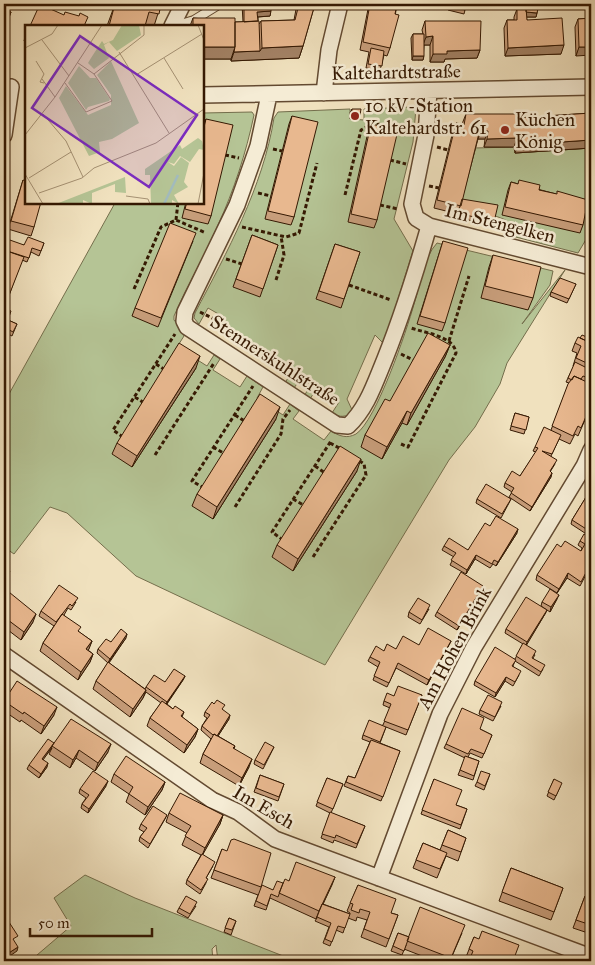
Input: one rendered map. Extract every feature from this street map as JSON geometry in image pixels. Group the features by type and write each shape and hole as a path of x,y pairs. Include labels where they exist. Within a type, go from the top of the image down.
{"street":[{"path":"173,25 183,4"},
{"path":"324,93 330,50 340,4"},
{"path":"4,135 14,87"},
{"name":"Kaltehardtstraße","path":"204,95 591,87"},
{"path":"428,226 416,218 412,204 426,135 430,91"},
{"name":"Stennerskuhlstraße","path":"269,95 258,146 228,224 188,306 184,321 187,327 341,426 348,426 364,406 406,305 428,226"},
{"name":"Im Stengelken","path":"428,226 591,267"},
{"name":"Am Hohen Brink","path":"379,878 440,714 474,647 588,468 591,450"},
{"name":"Im Esch","path":"4,655 212,800 238,812 275,839 591,957"}],"lane":[{"path":"176,25 194,20 220,4"}],"path":[{"path":"346,195 361,132 364,127 374,124 426,135"},
{"path":"228,224 281,236 294,236 300,231 317,163"},
{"path":"176,220 178,204"},
{"path":"134,289 159,230 166,224 176,220 221,238"},
{"path":"276,280 284,254 281,236"},
{"path":"449,341 469,276"},
{"path":"349,284 406,305"},
{"path":"188,306 226,325"},
{"path":"124,437 113,430 184,321"},
{"path":"398,324 449,341 455,347 455,357 408,447 401,444"},
{"path":"155,455 223,350"},
{"path":"156,364 165,370"},
{"path":"204,488 192,481 260,374"},
{"path":"135,397 144,403"},
{"path":"235,506 281,434 284,420 298,399"},
{"path":"235,415 246,422"},
{"path":"284,540 272,532 341,426"},
{"path":"330,443 346,452"},
{"path":"214,448 225,454"},
{"path":"313,557 366,475 362,462 354,457"},
{"path":"315,466 325,473"},
{"path":"294,499 305,506"}],"green space":[{"path":"416,108 413,142 394,219 413,251 384,344 375,335 347,399 353,412 345,416 338,416 332,413 339,402 317,388 310,399 304,396 311,385 301,378 294,388 285,383 292,371 217,324 222,316 208,308 199,324 194,318 195,313 231,243 253,194 269,144 274,118 278,112 350,109 350,119 364,120 364,109"},
{"path":"252,112 254,115 239,171 229,198 213,237 174,316 174,320 184,336 177,347 207,366 214,355 220,359 213,370 240,387 247,376 263,387 257,398 283,415 290,404 299,411 293,419 324,440 331,431 343,436 356,434 373,412 398,353 428,256 437,243 553,271 550,285 522,324 565,270 507,363 500,384 475,427 449,460 325,665 136,576 67,513 50,507 14,554 4,547 4,403 114,204 204,204 204,113"},
{"path":"514,147 515,153 591,148 591,231 578,253 504,234 506,220 461,203 474,148"},
{"path":"85,875 135,898 296,961 218,961 216,945 212,949 213,961 30,961 71,926 54,898"}],"building":[{"path":"40,4 47,4 46,7 64,15 65,12 79,16 80,13 88,17 84,25 30,25"},
{"path":"115,4 161,4 159,14 149,12 145,25 109,25"},
{"path":"244,4 271,4 271,11 257,12 258,21 244,22"},
{"path":"299,4 315,4 303,46 262,48 261,21 295,20"},
{"path":"370,4 397,4 395,14 399,15 390,48 363,42"},
{"path":"450,4 467,4 465,10 450,6"},
{"path":"524,4 539,4 537,13 526,12"},
{"path":"4,8 11,12 4,25"},
{"path":"526,8 527,20 562,18 564,45 508,48 507,20 517,20 517,9"},
{"path":"193,18 235,18 235,47 204,47 204,25 193,25"},
{"path":"591,18 591,47 579,47 578,19"},
{"path":"259,21 260,51 234,52 235,22"},
{"path":"425,21 481,21 480,50 447,51 447,54 433,54 433,36 426,37"},
{"path":"413,34 424,34 424,56 413,56"},
{"path":"371,48 384,51 382,66 368,64"},
{"path":"380,72 380,75 370,76 370,73"},
{"path":"352,109 361,109 360,115 352,115"},
{"path":"591,113 591,140 518,145 517,138 487,139 488,131 481,131 480,129 461,206 437,200 456,123 464,125 466,114 517,114 517,118"},
{"path":"292,116 318,122 294,217 268,211"},
{"path":"206,119 233,125 211,216 185,209 186,204 204,204 204,127"},
{"path":"371,124 398,130 377,220 351,214"},
{"path":"23,180 25,181 25,204 40,204 34,227 11,221"},
{"path":"519,180 540,185 539,190 557,194 557,191 588,200 583,225 505,207 511,182 518,184"},
{"path":"462,199 498,205 494,222 458,213"},
{"path":"170,223 196,233 161,318 135,308"},
{"path":"252,235 278,245 263,289 236,279"},
{"path":"28,237 44,243 41,251 32,248 29,258 4,250 7,239 24,245"},
{"path":"443,241 468,248 445,323 420,316"},
{"path":"335,244 360,252 344,299 319,291"},
{"path":"4,250 24,257 8,298 4,296"},
{"path":"493,255 541,267 533,298 485,286"},
{"path":"560,278 576,284 569,299 551,292"},
{"path":"4,308 11,311 8,320 17,324 13,332 4,327"},
{"path":"591,331 591,343 580,338 582,335 589,338"},
{"path":"428,333 450,345 411,413 407,411 387,447 365,435 385,399 390,401"},
{"path":"578,337 591,343 591,365 576,358 581,346 575,343"},
{"path":"179,343 200,356 137,456 117,443"},
{"path":"575,362 591,370 591,379 583,376 581,379 574,376 572,380 568,378"},
{"path":"574,376 591,384 591,405 581,428 578,426 573,436 552,426 568,384"},
{"path":"260,394 280,407 217,507 197,494"},
{"path":"515,413 529,417 526,430 511,426"},
{"path":"544,427 561,435 552,454 542,451 557,460 550,471 552,473 532,507 511,493 514,488 505,483 512,471 520,476 538,448 535,447"},
{"path":"340,446 361,459 298,559 277,545"},
{"path":"486,484 511,499 502,514 477,499"},
{"path":"591,489 591,532 572,520"},
{"path":"496,516 518,529 498,562 494,560 492,564 476,555 467,570 451,560 456,553 444,546 449,538 468,550 485,523 490,526"},
{"path":"584,534 591,538 591,563 581,582 568,573 559,589 537,575 557,544 561,547 565,541 581,551 585,544 580,541"},
{"path":"4,567 10,571 4,580"},
{"path":"461,572 483,586 459,626 437,612"},
{"path":"59,585 78,598 72,606 70,604 56,622 41,611"},
{"path":"4,588 36,614 24,632 4,617"},
{"path":"550,589 559,595 551,607 542,602"},
{"path":"526,597 547,610 527,642 506,629"},
{"path":"418,598 430,605 422,620 409,612"},
{"path":"62,614 81,627 78,631 92,641 86,649 93,654 81,672 43,643"},
{"path":"428,628 451,641 429,680 398,663 389,683 374,676 380,662 370,657 376,646 384,651 387,644 396,649 403,636 419,645"},
{"path":"121,629 127,634 110,659 98,649 106,639 111,642"},
{"path":"523,643 536,651 532,658 545,665 541,672 516,656"},
{"path":"495,647 516,660 512,666 521,671 515,682 506,677 496,693 475,681"},
{"path":"108,662 146,690 133,709 96,681"},
{"path":"174,669 185,676 167,702 146,687 154,675 165,682"},
{"path":"17,681 57,707 44,726 4,701"},
{"path":"398,686 422,695 408,730 384,721 391,704 384,701 387,693 394,696"},
{"path":"488,695 502,702 495,717 480,710"},
{"path":"217,700 225,705 222,709 230,715 217,736 202,726 210,715 205,712 212,702 214,704"},
{"path":"162,701 173,709 175,706 184,712 181,716 198,729 187,745 150,718"},
{"path":"462,708 484,718 480,729 492,735 484,754 471,749 468,754 446,744"},
{"path":"71,719 111,744 98,763 79,750 73,760 52,746"},
{"path":"369,720 386,727 380,742 363,735"},
{"path":"214,734 235,746 233,748 252,759 242,778 203,754"},
{"path":"48,739 54,743 42,759 48,763 41,774 29,765"},
{"path":"371,740 400,751 383,797 346,782 348,776 355,778"},
{"path":"265,742 274,747 264,765 255,760"},
{"path":"126,756 165,782 148,807 129,794 133,787 114,774"},
{"path":"465,756 479,761 474,776 460,770"},
{"path":"93,771 108,781 89,809 82,804 89,795 80,789"},
{"path":"481,771 490,774 485,786 477,782"},
{"path":"260,775 284,784 279,797 256,788"},
{"path":"327,778 343,784 333,809 317,802"},
{"path":"434,779 462,790 456,805 467,809 461,825 422,810"},
{"path":"554,779 562,783 556,796 548,792"},
{"path":"180,793 223,815 205,848 185,836 191,826 169,813"},
{"path":"153,806 167,815 150,844 140,837 147,828 141,824"},
{"path":"330,812 365,826 357,844 336,835 335,838 322,834"},
{"path":"448,830 466,838 461,852 442,845"},
{"path":"234,839 271,853 261,887 214,870 222,849 227,851 231,840"},
{"path":"423,843 447,853 440,869 416,860"},
{"path":"202,854 215,862 201,890 187,880"},
{"path":"296,862 335,877 319,911 279,893 285,879 289,881"},
{"path":"511,868 563,888 554,912 502,892"},
{"path":"277,881 283,883 278,897 271,894 267,906 256,901 262,885 273,890"},
{"path":"358,885 396,899 391,913 398,915 389,939 364,929 370,912 360,909 359,913 351,910 353,904 350,903"},
{"path":"186,896 197,902 190,914 179,908"},
{"path":"585,896 591,898 591,925 576,920"},
{"path":"322,904 350,914 345,928 338,926 332,942 325,939 331,923 317,917"},
{"path":"420,907 465,925 451,958 407,941"},
{"path":"229,918 236,921 232,930 225,928"},
{"path":"4,919 7,919 18,936 13,939 18,947 4,956"},
{"path":"482,931 519,945 513,961 489,961 471,956 473,951 469,949 474,937 479,939"},
{"path":"398,933 409,937 404,951 393,946"}],"place":[{"name":"10 kV-Station Kaltehardstr. 61","path":"355,116"},
{"name":"Küchen König","path":"505,130"}]}
